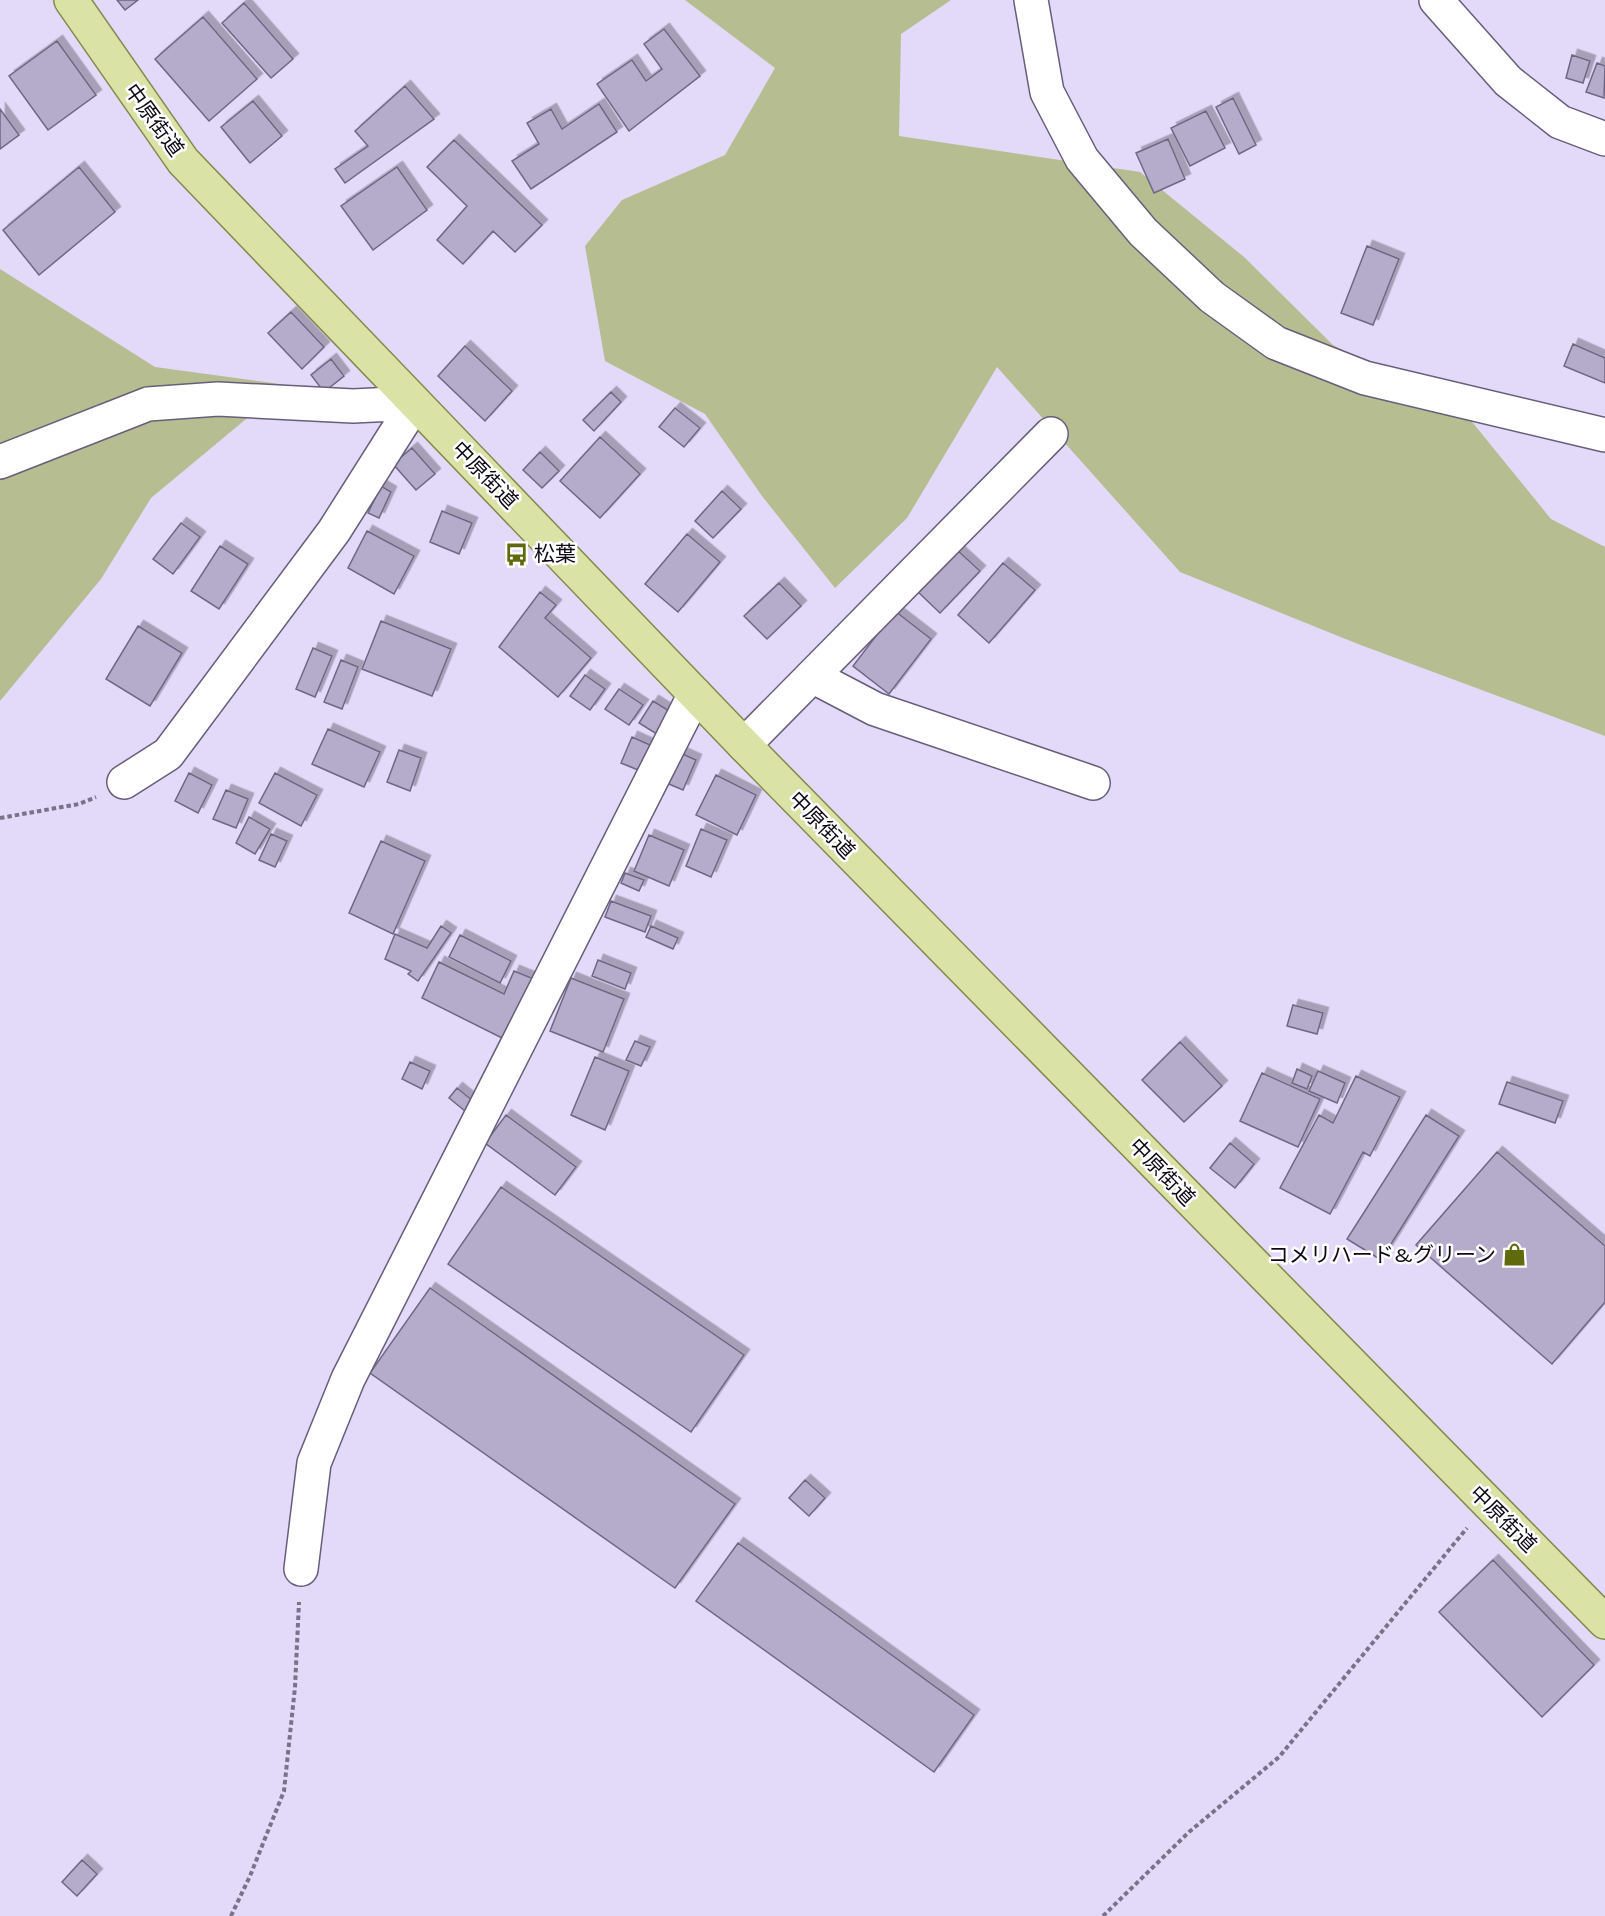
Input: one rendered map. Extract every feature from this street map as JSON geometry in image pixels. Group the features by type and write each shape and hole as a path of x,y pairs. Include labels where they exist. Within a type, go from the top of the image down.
{"main road":[{"name":"中原街道","path":"72,0 183,160 744,745 1605,1622"}],"street":[{"path":"1031,0 1047,92 1082,159 1143,232 1212,297 1276,343 1365,378 1605,435"},
{"path":"1436,0 1508,81 1560,122 1605,139"},
{"path":"0,462 148,404 218,399 353,406 416,403"},
{"path":"123,782 168,754 334,531 416,403"},
{"path":"744,745 1051,434"},
{"path":"812,676 875,709 1093,783"},
{"path":"301,1569 314,1463 348,1379 695,694"}],"path":[{"path":"0,818 79,804 123,782"},
{"path":"1103,1916 1189,1832 1279,1757 1487,1504"},
{"path":"231,1916 250,1876 284,1791 295,1687 301,1569"}],"green space":[{"path":"685,0 951,0 901,34 899,136 1140,172 1244,257 1333,345 1464,412 1551,519 1605,547 1605,736 1358,644 1180,572 997,367 907,518 835,588 762,496 705,414 605,361 585,246 622,200 725,155 775,68"},
{"path":"0,269 155,367 287,385 151,498 101,579 0,701"}],"building":[{"path":"117,0 138,0 125,10"},
{"path":"244,3 293,59 271,78 222,23"},
{"path":"203,17 257,79 209,121 155,59"},
{"path":"664,29 700,76 629,131 597,84 632,60 646,81 662,69 644,44"},
{"path":"57,41 96,95 48,130 9,76"},
{"path":"1572,55 1590,61 1583,83 1566,78"},
{"path":"1597,63 1605,66 1604,98 1586,92"},
{"path":"405,86 434,119 345,183 335,169 368,146 355,131"},
{"path":"1233,98 1256,145 1239,154 1216,107"},
{"path":"253,101 282,136 250,163 221,127"},
{"path":"599,104 617,132 531,189 512,161 539,144 527,123 551,109 562,129"},
{"path":"0,109 19,135 0,149"},
{"path":"1206,111 1225,148 1190,166 1171,128"},
{"path":"1168,139 1185,179 1154,193 1136,153"},
{"path":"454,140 542,225 515,252 493,231 463,264 437,240 467,206 427,167"},
{"path":"79,167 115,212 39,275 3,230"},
{"path":"397,167 427,210 373,250 341,206"},
{"path":"1367,246 1399,259 1373,325 1341,313"},
{"path":"291,312 324,347 302,369 268,333"},
{"path":"1573,344 1605,358 1605,383 1564,366"},
{"path":"465,346 512,391 485,421 438,376"},
{"path":"331,359 344,376 324,392 311,375"},
{"path":"611,392 621,402 594,431 583,420"},
{"path":"675,408 700,428 684,447 659,427"},
{"path":"600,437 640,474 600,518 560,481"},
{"path":"412,448 435,474 416,490 393,464"},
{"path":"540,452 559,471 542,488 523,470"},
{"path":"381,486 391,492 379,518 368,513"},
{"path":"722,491 741,509 713,538 695,521"},
{"path":"442,511 472,523 459,554 430,542"},
{"path":"181,523 200,537 173,574 153,559"},
{"path":"367,531 414,556 394,594 348,568"},
{"path":"687,534 720,562 678,612 645,584"},
{"path":"220,546 248,564 219,609 191,591"},
{"path":"955,548 980,571 940,613 916,590"},
{"path":"1003,563 1035,590 989,643 958,615"},
{"path":"779,583 801,606 767,639 744,616"},
{"path":"540,592 556,605 545,618 591,658 558,697 499,647"},
{"path":"895,611 931,639 889,694 853,666"},
{"path":"381,621 451,649 432,696 362,669"},
{"path":"138,626 182,653 150,706 106,679"},
{"path":"313,648 332,656 315,697 296,689"},
{"path":"341,660 358,667 342,709 324,702"},
{"path":"585,675 605,689 590,710 570,696"},
{"path":"619,689 643,705 629,725 605,709"},
{"path":"653,701 674,714 660,736 639,723"},
{"path":"328,729 380,752 364,787 312,764"},
{"path":"632,737 659,749 648,774 621,763"},
{"path":"399,750 421,758 410,791 387,782"},
{"path":"676,751 696,760 683,790 662,781"},
{"path":"189,773 212,785 198,813 175,801"},
{"path":"275,773 317,795 301,826 259,803"},
{"path":"716,775 756,795 737,835 696,815"},
{"path":"226,790 248,799 236,828 213,819"},
{"path":"249,817 270,829 255,854 236,843"},
{"path":"701,829 727,840 711,877 686,866"},
{"path":"271,834 287,841 275,867 259,860"},
{"path":"649,835 684,850 669,886 634,871"},
{"path":"381,841 425,861 393,934 349,913"},
{"path":"625,873 644,880 639,891 621,883"},
{"path":"611,901 651,916 645,932 605,917"},
{"path":"441,926 451,933 418,981 408,974 411,971 385,959 395,934 427,948"},
{"path":"651,926 678,938 673,949 646,937"},
{"path":"460,935 511,961 500,983 449,957"},
{"path":"598,960 631,973 625,989 592,976"},
{"path":"439,962 504,994 514,971 544,983 504,1039 422,998"},
{"path":"571,978 624,999 603,1052 550,1031"},
{"path":"1293,1005 1323,1013 1317,1034 1287,1026"},
{"path":"635,1041 650,1047 641,1066 626,1060"},
{"path":"1180,1042 1222,1086 1184,1122 1142,1080"},
{"path":"595,1057 629,1071 605,1130 571,1115"},
{"path":"410,1062 430,1071 422,1089 402,1079"},
{"path":"1297,1069 1312,1076 1307,1089 1292,1083"},
{"path":"1318,1071 1345,1083 1337,1103 1309,1091"},
{"path":"1262,1073 1320,1099 1298,1147 1240,1121"},
{"path":"1356,1076 1400,1097 1370,1156 1363,1152 1330,1214 1280,1188 1319,1115 1333,1123"},
{"path":"1507,1082 1563,1101 1555,1123 1499,1104"},
{"path":"457,1088 478,1105 470,1115 449,1098"},
{"path":"506,1115 576,1167 555,1195 485,1143"},
{"path":"1426,1115 1459,1136 1381,1260 1347,1239"},
{"path":"1230,1143 1254,1164 1235,1188 1210,1168"},
{"path":"1497,1152 1605,1246 1605,1302 1552,1364 1416,1245"},
{"path":"501,1187 744,1355 691,1432 448,1264"},
{"path":"430,1288 735,1504 675,1588 370,1373"},
{"path":"805,1480 825,1498 809,1516 789,1498"},
{"path":"738,1543 974,1715 934,1772 696,1601"},
{"path":"1493,1560 1594,1665 1542,1717 1439,1612"},
{"path":"82,1860 97,1874 77,1896 62,1882"}],"place":[{"name":"松葉","path":"516,554"},
{"name":"コメリハード&グリーン","path":"1514,1255"}]}
